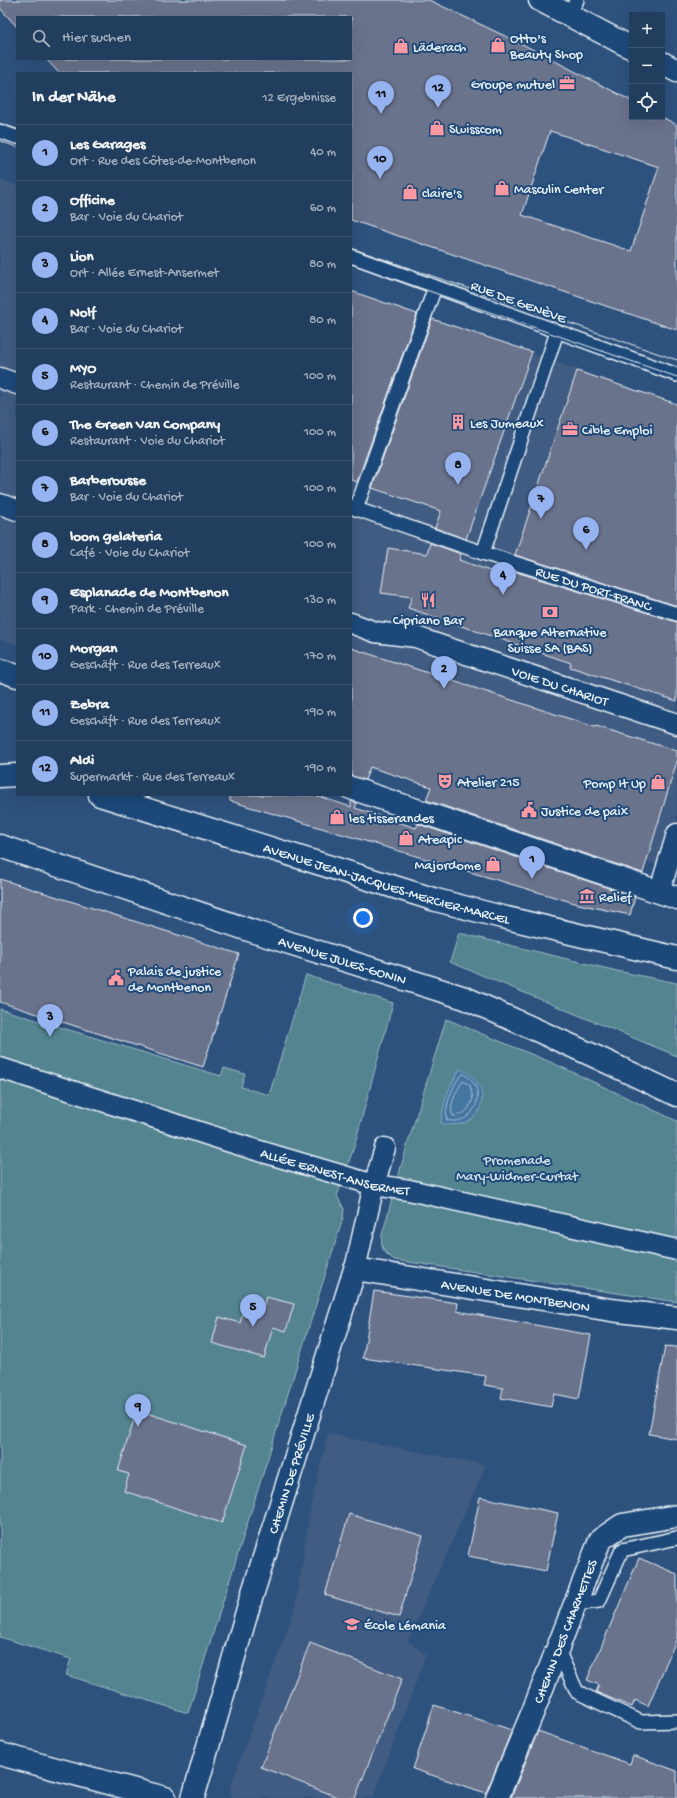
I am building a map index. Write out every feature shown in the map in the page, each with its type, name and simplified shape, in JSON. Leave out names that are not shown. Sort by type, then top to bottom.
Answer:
[{"type":"street","points":[[540,0],[573,8],[629,46]]},
{"type":"street","points":[[665,65],[677,71]]},
{"type":"street","points":[[0,378],[16,384]]},
{"type":"street","points":[[0,504],[16,510]]},
{"type":"street","name":"VOIE DU CHARIOT","points":[[352,623],[375,632],[427,641],[677,724]]},
{"type":"street","points":[[0,670],[16,676]]},
{"type":"street","points":[[0,776],[16,775]]},
{"type":"street","points":[[352,788],[677,898]]},
{"type":"street","name":"AVENUE JEAN-JACQUES-MERCIER-MARCEL","points":[[103,796],[436,900],[677,958]]},
{"type":"street","points":[[663,880],[677,834]]},
{"type":"street","name":"AVENUE JULES-GONIN","points":[[0,846],[258,932],[464,998],[677,1095]]},
{"type":"street","name":"ALLÉE ERNEST-ANSERMET","points":[[0,1068],[246,1147],[374,1185],[409,1190],[677,1250]]},
{"type":"street","name":"CHEMIN DE PRÉVILLE","points":[[193,1798],[249,1605],[356,1269],[374,1185],[385,1148]]},
{"type":"street","name":"AVENUE DE MONTBENON","points":[[356,1269],[572,1304],[677,1318]]},
{"type":"street","name":"CHEMIN DES CHARMETTES","points":[[497,1798],[600,1540],[622,1525],[677,1516]]},
{"type":"street","points":[[0,1754],[165,1798]]},
{"type":"lane","points":[[0,131],[16,137]]},
{"type":"lane","name":"RUE DE GENÈVE","points":[[352,256],[677,375]]},
{"type":"lane","points":[[354,508],[435,287]]},
{"type":"lane","points":[[483,552],[558,332]]},
{"type":"lane","name":"RUE DU PORT-FRANC","points":[[354,508],[483,552],[677,614]]},
{"type":"lane","points":[[575,1604],[599,1601],[622,1550],[677,1538]]},
{"type":"lane","points":[[557,1648],[577,1692],[641,1722],[677,1721]]},
{"type":"shaded area","points":[[0,180],[16,185],[16,645],[0,639]]},
{"type":"shaded area","points":[[352,291],[677,404],[677,871],[430,790],[430,787],[389,773],[368,770],[352,764]]},
{"type":"shaded area","name":"École Lémania","points":[[328,1434],[486,1465],[408,1641],[426,1655],[373,1798],[231,1798],[230,1788],[295,1608],[311,1505]]},
{"type":"green space","points":[[459,933],[617,971],[677,983],[677,1056],[450,962]]},
{"type":"green space","points":[[306,975],[393,1003],[354,1147],[337,1196],[344,1209],[343,1218],[188,1713],[66,1675],[71,1659],[0,1637],[0,1009],[221,1076],[224,1068],[245,1074],[241,1087],[269,1095]]},
{"type":"green space","name":"Promenade Mary-Widmer-Curtat","points":[[446,1019],[555,1064],[677,1121],[677,1302],[395,1260],[386,1253],[382,1247],[382,1235],[404,1156]]},
{"type":"water","points":[[460,1069],[472,1077],[479,1086],[482,1096],[480,1106],[475,1115],[467,1122],[455,1125],[441,1123],[447,1094]]},
{"type":"building","points":[[0,0],[429,0],[524,45],[629,99],[629,120],[665,120],[665,119],[677,125],[677,330],[352,220],[352,72],[58,72],[47,60],[352,60],[352,16],[16,16],[16,26],[0,8]],"holes":[[[550,131],[659,167],[631,251],[522,215]]]},
{"type":"building","points":[[352,291],[417,314],[357,482],[352,480]]},
{"type":"building","name":"Les Jumeaux","points":[[432,319],[532,352],[466,539],[435,528],[441,511],[372,488]]},
{"type":"building","points":[[577,371],[677,404],[677,606],[515,555]]},
{"type":"building","points":[[430,543],[461,554],[459,560],[507,577],[510,570],[677,622],[677,701],[570,667],[571,663],[408,608],[412,597],[381,593],[388,548],[427,554]]},
{"type":"building","points":[[352,648],[595,727],[596,726],[677,751],[677,761],[643,873],[426,800],[431,787],[370,767],[365,780],[352,776]]},
{"type":"building","points":[[230,796],[318,796],[351,807],[351,801],[357,803],[355,808],[416,828],[418,824],[635,897],[630,915],[578,904],[230,801]]},
{"type":"building","name":"Palais de justice de Montbenon","points":[[0,879],[239,954],[203,1067],[0,1002]]},
{"type":"building","points":[[374,1291],[458,1303],[457,1311],[591,1335],[579,1399],[554,1394],[551,1407],[501,1398],[503,1388],[484,1385],[486,1376],[363,1358]]},
{"type":"building","points":[[266,1297],[294,1304],[286,1331],[273,1327],[264,1358],[212,1343],[219,1317],[240,1323],[246,1302],[263,1307]]},
{"type":"building","points":[[665,1346],[677,1347],[677,1439],[649,1434]]},
{"type":"building","points":[[137,1410],[247,1445],[222,1523],[124,1491],[129,1474],[118,1471]]},
{"type":"building","points":[[480,1497],[558,1513],[546,1571],[468,1556]]},
{"type":"building","points":[[349,1514],[423,1536],[399,1617],[325,1595]]},
{"type":"building","points":[[639,1558],[677,1574],[677,1638],[648,1706],[635,1700],[632,1707],[596,1692],[599,1685],[587,1680]]},
{"type":"building","points":[[310,1643],[402,1679],[355,1798],[340,1798],[261,1767]]},
{"type":"building","points":[[434,1705],[512,1730],[486,1793],[413,1769]]},
{"type":"building","points":[[538,1731],[630,1764],[633,1755],[677,1771],[677,1798],[511,1798]]},
{"type":"tram line","points":[[0,124],[16,130]]},
{"type":"tram line","points":[[0,141],[16,147]]},
{"type":"tram line","points":[[352,248],[677,360]]},
{"type":"tram line","points":[[352,264],[677,377]]},
{"type":"place","name":"Otto's Beauty Shop","points":[[498,45]]},
{"type":"place","name":"Läderach","points":[[401,46]]},
{"type":"place","name":"Groupe mutuel","points":[[567,83]]},
{"type":"place","name":"Aldi","points":[[438,108]]},
{"type":"place","name":"Zebra","points":[[381,114]]},
{"type":"place","name":"Swisscom","points":[[437,128]]},
{"type":"place","name":"Morgan","points":[[380,179]]},
{"type":"place","name":"Masculin Center","points":[[502,188]]},
{"type":"place","name":"claire's","points":[[410,192]]},
{"type":"place","name":"Les Jumeaux","points":[[458,422]]},
{"type":"place","name":"Cible Emploi","points":[[570,429]]},
{"type":"place","name":"loom gelateria","points":[[458,485]]},
{"type":"place","name":"Barberousse","points":[[541,519]]},
{"type":"place","name":"The Green Van Company","points":[[586,550]]},
{"type":"place","name":"Nolf","points":[[503,595]]},
{"type":"place","name":"Cipriano Bar","points":[[428,600]]},
{"type":"place","name":"Banque Alternative Suisse SA (BAS)","points":[[550,612]]},
{"type":"place","name":"Officine","points":[[444,689]]},
{"type":"place","name":"Atelier 215","points":[[445,781]]},
{"type":"place","name":"Pomp It Up","points":[[658,782]]},
{"type":"place","name":"Justice de paix","points":[[529,810]]},
{"type":"place","name":"les tisserandes","points":[[337,817]]},
{"type":"place","name":"Ateapic","points":[[406,838]]},
{"type":"place","name":"Majordome","points":[[493,864]]},
{"type":"place","name":"Les Garages","points":[[532,879]]},
{"type":"place","name":"Relief","points":[[587,896]]},
{"type":"place","name":"Palais de justice de Montbenon","points":[[116,978]]},
{"type":"place","name":"Lion","points":[[50,1037]]},
{"type":"place","name":"MYO","points":[[253,1327]]},
{"type":"place","name":"Esplanade de Montbenon","points":[[138,1427]]},
{"type":"place","name":"École Lémania","points":[[352,1624]]}]
